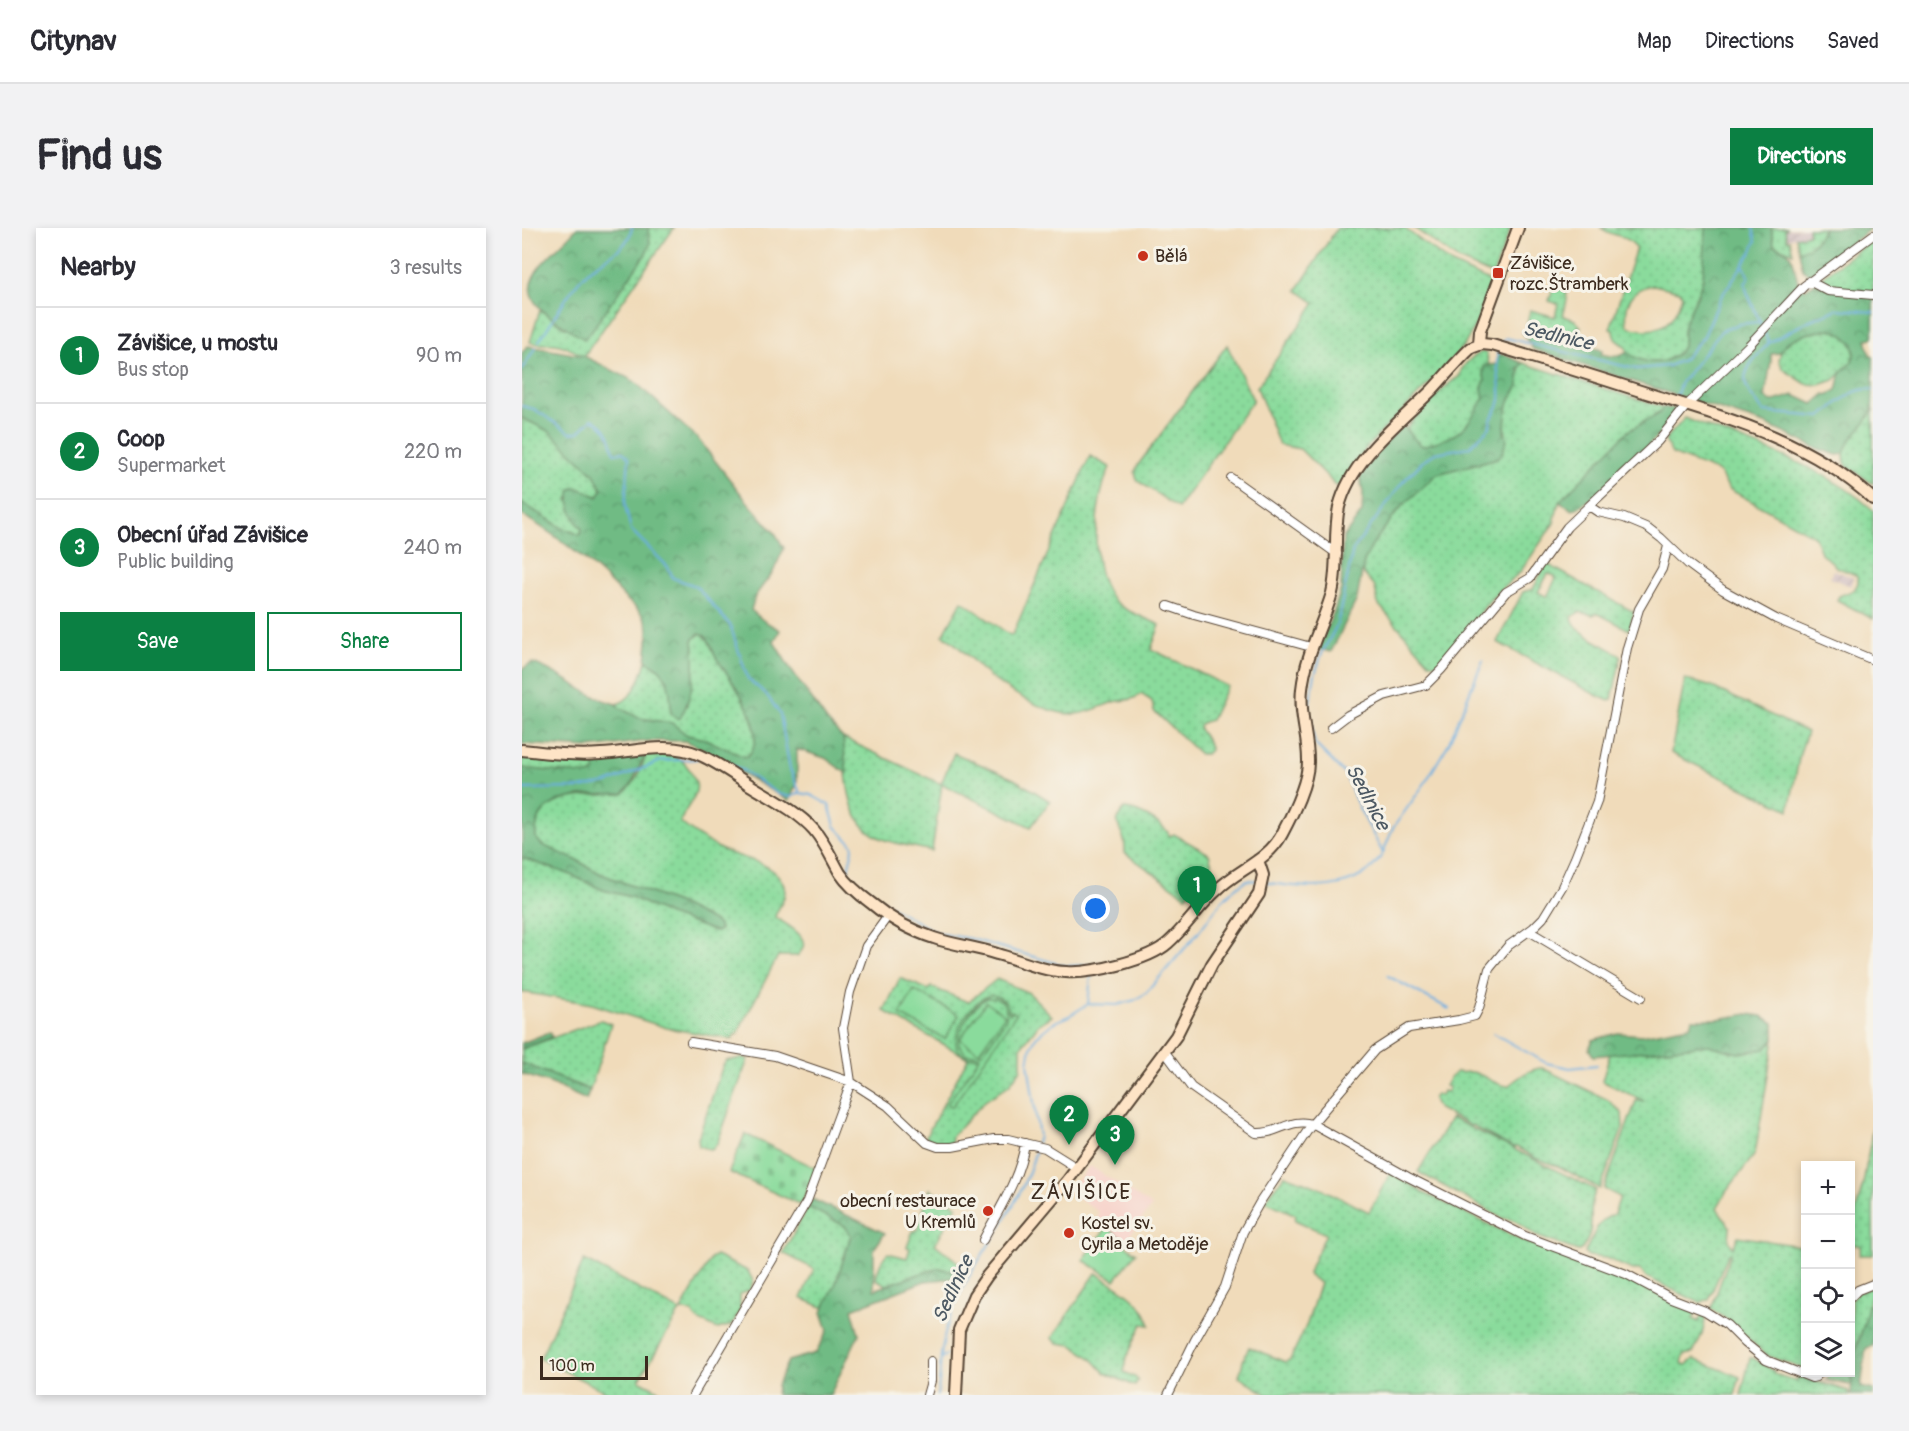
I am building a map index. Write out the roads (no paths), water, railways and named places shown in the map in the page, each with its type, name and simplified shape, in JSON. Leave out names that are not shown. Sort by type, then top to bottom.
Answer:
[{"type":"main road","points":[[1479,344],[1480,331],[1518,228]]},
{"type":"main road","points":[[522,750],[593,754],[654,747],[685,749],[706,758],[802,819],[818,835],[847,882],[888,916],[931,937],[985,950],[1033,966],[1062,972],[1090,970],[1141,958],[1157,951],[1171,940],[1220,886],[1260,866],[1281,837],[1307,772],[1308,751],[1301,706],[1303,681],[1311,647],[1332,592],[1337,554],[1339,507],[1346,488],[1376,447],[1464,355],[1479,344],[1506,349],[1687,405],[1768,434],[1795,445],[1836,470],[1873,499]]},
{"type":"main road","points":[[956,1395],[959,1330],[974,1295],[1077,1168],[1165,1052],[1187,1016],[1212,964],[1262,888],[1260,866]]},
{"type":"street","points":[[1331,728],[1348,715],[1384,696],[1426,685],[1506,592],[1530,579],[1567,526],[1658,441],[1687,405],[1809,281],[1873,236]]},
{"type":"street","points":[[1809,281],[1828,291],[1873,295]]},
{"type":"street","points":[[1231,478],[1337,554]]},
{"type":"street","points":[[1588,507],[1648,528],[1688,564],[1723,590],[1776,619],[1873,660]]},
{"type":"street","points":[[1168,1395],[1225,1287],[1243,1232],[1260,1202],[1312,1124],[1375,1050],[1409,1028],[1475,1016],[1489,969],[1508,946],[1543,918],[1562,887],[1597,802],[1627,648],[1639,609],[1662,569],[1668,546]]},
{"type":"street","points":[[1168,606],[1311,647]]},
{"type":"street","points":[[693,1395],[807,1201],[851,1082],[843,1028],[846,1006],[866,946],[888,916]]},
{"type":"street","points":[[1529,931],[1641,998]]},
{"type":"street","points":[[691,1042],[776,1056],[851,1082],[888,1106],[927,1143],[938,1147],[1008,1139],[1045,1148],[1077,1168]]},
{"type":"street","points":[[1165,1052],[1191,1087],[1256,1133],[1264,1134],[1296,1122],[1312,1124],[1389,1167],[1525,1236],[1626,1274],[1671,1298],[1706,1311],[1727,1325],[1766,1360],[1801,1374]]},
{"type":"street","points":[[983,1240],[1014,1181],[1027,1143]]},
{"type":"street","points":[[1855,1293],[1873,1284]]},
{"type":"street","points":[[927,1395],[931,1381],[931,1361]]},
{"type":"waterway","points":[[539,341],[576,285],[591,269],[616,252],[626,242],[632,228]]},
{"type":"waterway","name":"Sedlnice","points":[[1500,344],[1506,338],[1636,369],[1668,366],[1683,360],[1704,336],[1721,297],[1752,251],[1756,241],[1753,228]]},
{"type":"waterway","points":[[1743,265],[1749,277],[1745,284],[1747,292],[1769,343],[1751,363],[1745,382],[1748,391],[1764,412],[1821,417],[1852,393],[1866,389],[1873,390]]},
{"type":"waterway","points":[[1770,342],[1810,320],[1838,309],[1873,312]]},
{"type":"waterway","points":[[1676,398],[1680,384],[1721,331],[1739,324],[1758,322]]},
{"type":"waterway","points":[[522,370],[536,347]]},
{"type":"waterway","name":"Sedlnice","points":[[1264,882],[1296,886],[1330,886],[1360,876],[1373,867],[1383,853],[1359,808],[1345,774],[1315,744],[1308,711],[1315,674],[1322,653],[1337,625],[1353,550],[1402,483],[1422,462],[1435,453],[1469,447],[1490,427],[1500,400],[1498,350]]},
{"type":"waterway","points":[[522,406],[534,409],[571,433],[579,432],[592,419],[602,425],[608,433],[614,453],[623,452],[629,458],[625,505],[631,530],[668,567],[673,578],[696,586],[730,625],[748,679],[766,694],[780,714],[790,769],[800,793],[811,795],[829,805],[835,826],[852,844],[853,849],[847,873],[849,877],[869,894],[937,933],[972,939],[1066,966],[1090,965],[1091,967]]},
{"type":"waterway","points":[[1383,853],[1393,828],[1425,783],[1449,743],[1483,660]]},
{"type":"waterway","points":[[717,758],[744,771],[778,794],[791,797],[799,793]]},
{"type":"waterway","points":[[522,789],[580,788],[607,783],[661,761],[697,759]]},
{"type":"waterway","name":"Sedlnice","points":[[1037,1143],[1039,1136],[1028,1063],[1031,1047],[1036,1037],[1053,1023],[1088,1004],[1117,1005],[1135,1000],[1146,993],[1234,889],[1247,880],[1259,881]]},
{"type":"waterway","points":[[1088,1004],[1091,975]]},
{"type":"waterway","points":[[1388,976],[1449,1009]]},
{"type":"waterway","points":[[1493,1033],[1546,1063],[1570,1068],[1597,1065]]},
{"type":"waterway","name":"Sedlnice","points":[[937,1395],[943,1344],[953,1309],[974,1269],[1010,1211],[1029,1171],[1036,1149]]},
{"type":"waterway","name":"Sedlnice","points":[[941,1358],[948,1354]]},
{"type":"place","name":"Bělá","points":[[1143,256]]},
{"type":"place","name":"Závišice, rozc.Štramberk","points":[[1498,273]]},
{"type":"place","name":"Závišice, u mostu","points":[[1197,916]]},
{"type":"place","name":"Coop","points":[[1069,1145]]},
{"type":"place","name":"Obecní úřad Závišice","points":[[1115,1165]]},
{"type":"place","name":"obecní restaurace U Kremlů","points":[[988,1211]]},
{"type":"place","name":"Kostel sv. Cyrila a Metoděje","points":[[1069,1233]]},
{"type":"district","name":"ZÁVIŠICE","points":[[1081,1192]]}]
